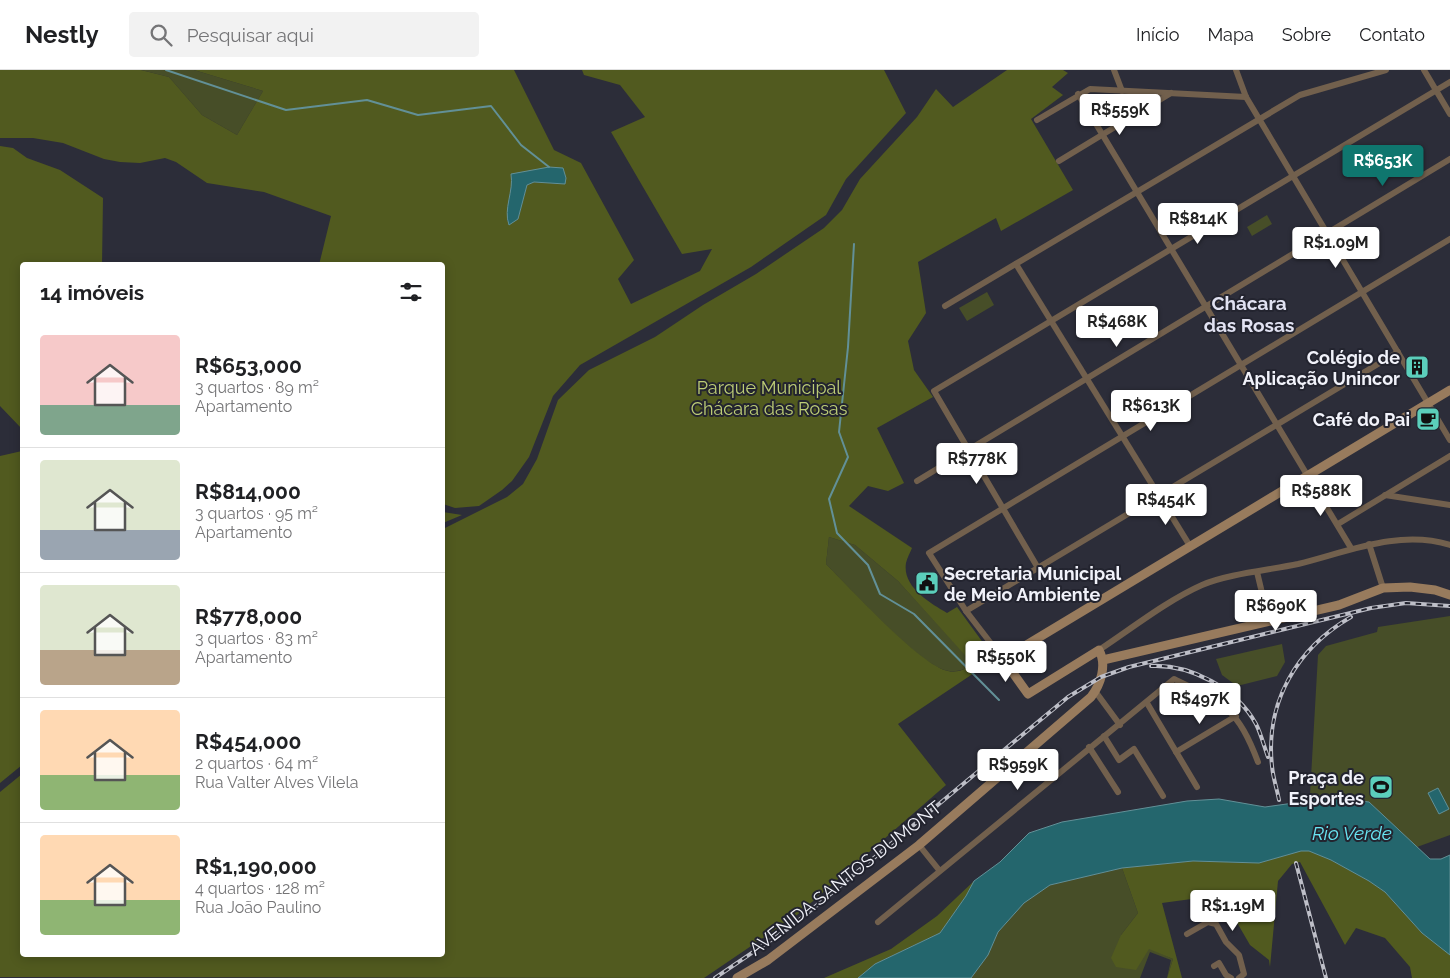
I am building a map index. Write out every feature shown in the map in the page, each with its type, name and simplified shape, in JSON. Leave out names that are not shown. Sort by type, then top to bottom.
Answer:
[{"type":"street","points":[[1114,70],[1122,91]]},
{"type":"street","points":[[1236,70],[1246,97],[1259,120],[1450,440]]},
{"type":"street","points":[[945,306],[1300,95],[1386,70]]},
{"type":"street","points":[[1424,70],[1450,114]]},
{"type":"street","points":[[1038,568],[934,391],[1450,82]]},
{"type":"street","points":[[1036,120],[1078,94],[1090,89],[1246,97]]},
{"type":"street","points":[[1059,161],[1171,93]]},
{"type":"street","points":[[1078,94],[1352,548]]},
{"type":"street","points":[[918,481],[1450,159]]},
{"type":"street","points":[[1450,240],[928,553],[966,611],[1028,694],[1204,584],[1298,564],[1368,544],[1399,540],[1427,541],[1450,545]]},
{"type":"street","points":[[1016,264],[1190,546]]},
{"type":"street","points":[[966,611],[1398,352]]},
{"type":"street","points":[[1003,659],[1450,390]]},
{"type":"street","points":[[1338,524],[1450,456]]},
{"type":"street","points":[[1399,487],[1406,498]]},
{"type":"street","points":[[1385,495],[1450,505]]},
{"type":"street","points":[[1368,544],[1382,588]]},
{"type":"street","points":[[1257,572],[1269,622]]},
{"type":"street","points":[[1103,660],[1339,605],[1382,588],[1410,587],[1435,590],[1450,595]]},
{"type":"street","points":[[1099,650],[1103,660],[1101,677],[1095,691],[1120,724]]},
{"type":"street","points":[[878,922],[1174,679],[1211,696],[1236,716],[1249,738],[1258,762]]},
{"type":"street","name":"AVENIDA SANTOS DUMONT","points":[[737,978],[768,960],[919,845],[1095,691]]},
{"type":"street","points":[[1147,703],[1197,787]]},
{"type":"street","points":[[1176,752],[1236,716]]},
{"type":"street","points":[[1104,736],[1119,760],[1134,749],[1163,796]]},
{"type":"street","points":[[1089,747],[1118,792]]},
{"type":"street","points":[[919,845],[939,870]]},
{"type":"street","points":[[1188,934],[1208,922],[1216,924],[1226,942],[1239,955],[1244,974],[1238,978]]},
{"type":"street","points":[[1214,966],[1219,963],[1226,975],[1231,978]]},
{"type":"green space","points":[[0,70],[141,70],[169,77],[202,115],[237,135],[263,91],[194,70],[514,70],[554,150],[581,163],[634,260],[618,279],[631,304],[700,271],[712,249],[682,254],[611,132],[645,117],[620,85],[584,75],[582,70],[884,70],[906,113],[846,179],[826,215],[751,267],[580,365],[553,396],[529,457],[512,481],[479,506],[455,508],[445,505],[445,262],[320,262],[331,216],[264,192],[207,183],[176,162],[165,158],[140,163],[120,162],[104,159],[63,143],[33,138],[0,138]],"holes":[[[511,174],[564,184],[534,182],[527,185],[518,219],[507,221],[513,183]]]},
{"type":"green space","points":[[141,70],[194,70],[263,91],[237,135],[202,115],[169,77]]},
{"type":"green space","name":"Parque Municipal Chácara das Rosas","points":[[1007,70],[1063,70],[1068,73],[1052,87],[1063,95],[1031,119],[1073,190],[1001,231],[996,218],[918,262],[926,313],[908,341],[914,370],[933,397],[877,428],[904,483],[888,491],[868,486],[849,506],[912,548],[906,561],[906,572],[908,580],[913,587],[926,599],[947,613],[957,607],[995,659],[898,724],[946,785],[797,915],[704,978],[0,977],[0,792],[20,776],[20,957],[445,957],[445,528],[507,497],[523,484],[537,459],[558,400],[589,370],[655,337],[703,305],[756,274],[824,228],[842,210],[860,179],[917,117],[936,89],[953,107]],"holes":[[[829,537],[855,545],[898,581],[973,664],[958,671],[948,671],[936,666],[903,641],[826,564]]]},
{"type":"green space","points":[[0,146],[13,148],[27,158],[60,170],[103,198],[102,262],[20,262],[20,427],[0,406]]},
{"type":"green space","points":[[1267,215],[1272,224],[1252,236],[1247,227]]},
{"type":"green space","points":[[987,292],[994,305],[967,321],[959,308]]},
{"type":"green space","points":[[20,451],[20,767],[0,783],[0,456]]},
{"type":"green space","points":[[445,512],[462,515],[445,522]]},
{"type":"green space","points":[[829,537],[855,545],[898,581],[974,664],[962,670],[949,671],[921,656],[904,642],[826,564]]},
{"type":"green space","points":[[1450,616],[1450,835],[1417,847],[1369,802],[1310,795],[1318,655],[1326,646],[1377,632],[1378,627]]},
{"type":"green space","points":[[1282,644],[1285,662],[1277,676],[1237,686],[1222,675],[1216,659]]},
{"type":"green space","points":[[1300,851],[1309,851],[1331,860],[1385,892],[1422,933],[1450,954],[1450,978],[1412,978],[1410,967],[1385,938],[1356,928],[1345,945],[1300,862],[1292,864],[1278,881],[1270,967],[1269,960],[1250,945],[1221,895],[1162,903],[1182,978],[1167,978],[1173,959],[1149,949],[1136,970],[1116,967],[1111,958],[1121,935],[1138,913],[1122,868],[1193,861],[1259,863]]},
{"type":"green space","points":[[1122,868],[1138,913],[1121,935],[1173,959],[1167,978],[1171,960],[1150,952],[1140,978],[971,978],[988,955],[998,932],[1024,902],[1050,885]]},
{"type":"green space","points":[[974,881],[966,896],[940,933],[875,964],[858,978],[824,978],[891,949],[937,916]]},
{"type":"water","points":[[549,167],[563,168],[566,178],[565,184],[534,182],[527,185],[518,219],[509,225],[507,213],[512,180],[511,174]]},
{"type":"water","points":[[1438,788],[1449,809],[1439,814],[1428,793]]},
{"type":"water","name":"Rio Verde","points":[[1310,795],[1369,802],[1430,859],[1441,859],[1450,855],[1450,955],[1422,933],[1385,892],[1331,860],[1309,851],[1301,851],[1259,863],[1193,861],[1122,868],[1050,885],[1024,903],[998,932],[988,955],[971,978],[858,978],[875,964],[940,933],[966,896],[974,881],[1000,862],[1029,833],[1062,822],[1187,801],[1219,799],[1265,807],[1301,802]]},
{"type":"waterway","points":[[166,70],[286,110],[367,100],[418,115],[491,106],[521,145],[549,167]]},
{"type":"waterway","points":[[854,244],[848,347],[839,432],[848,457],[829,499],[837,533],[868,565],[880,594],[914,614],[999,700]]},
{"type":"railway","points":[[715,978],[793,925],[1068,697],[1101,677],[1129,667],[1371,608],[1406,603],[1450,606]]},
{"type":"railway","points":[[1279,800],[1273,770],[1271,742],[1274,720],[1280,699],[1300,661],[1315,644],[1351,617]]},
{"type":"railway","points":[[1151,666],[1182,669],[1197,674],[1225,690],[1248,711],[1256,724],[1268,757]]},
{"type":"railway","points":[[1296,863],[1326,978]]},
{"type":"place","name":"Colégio de Aplicação Unincor","points":[[1417,367]]},
{"type":"place","name":"Café do Pai","points":[[1428,419]]},
{"type":"place","name":"Secretaria Municipal de Meio Ambiente","points":[[927,583]]},
{"type":"place","name":"Praça de Esportes","points":[[1381,787]]},
{"type":"district","name":"Chácara das Rosas","points":[[1249,314]]}]
